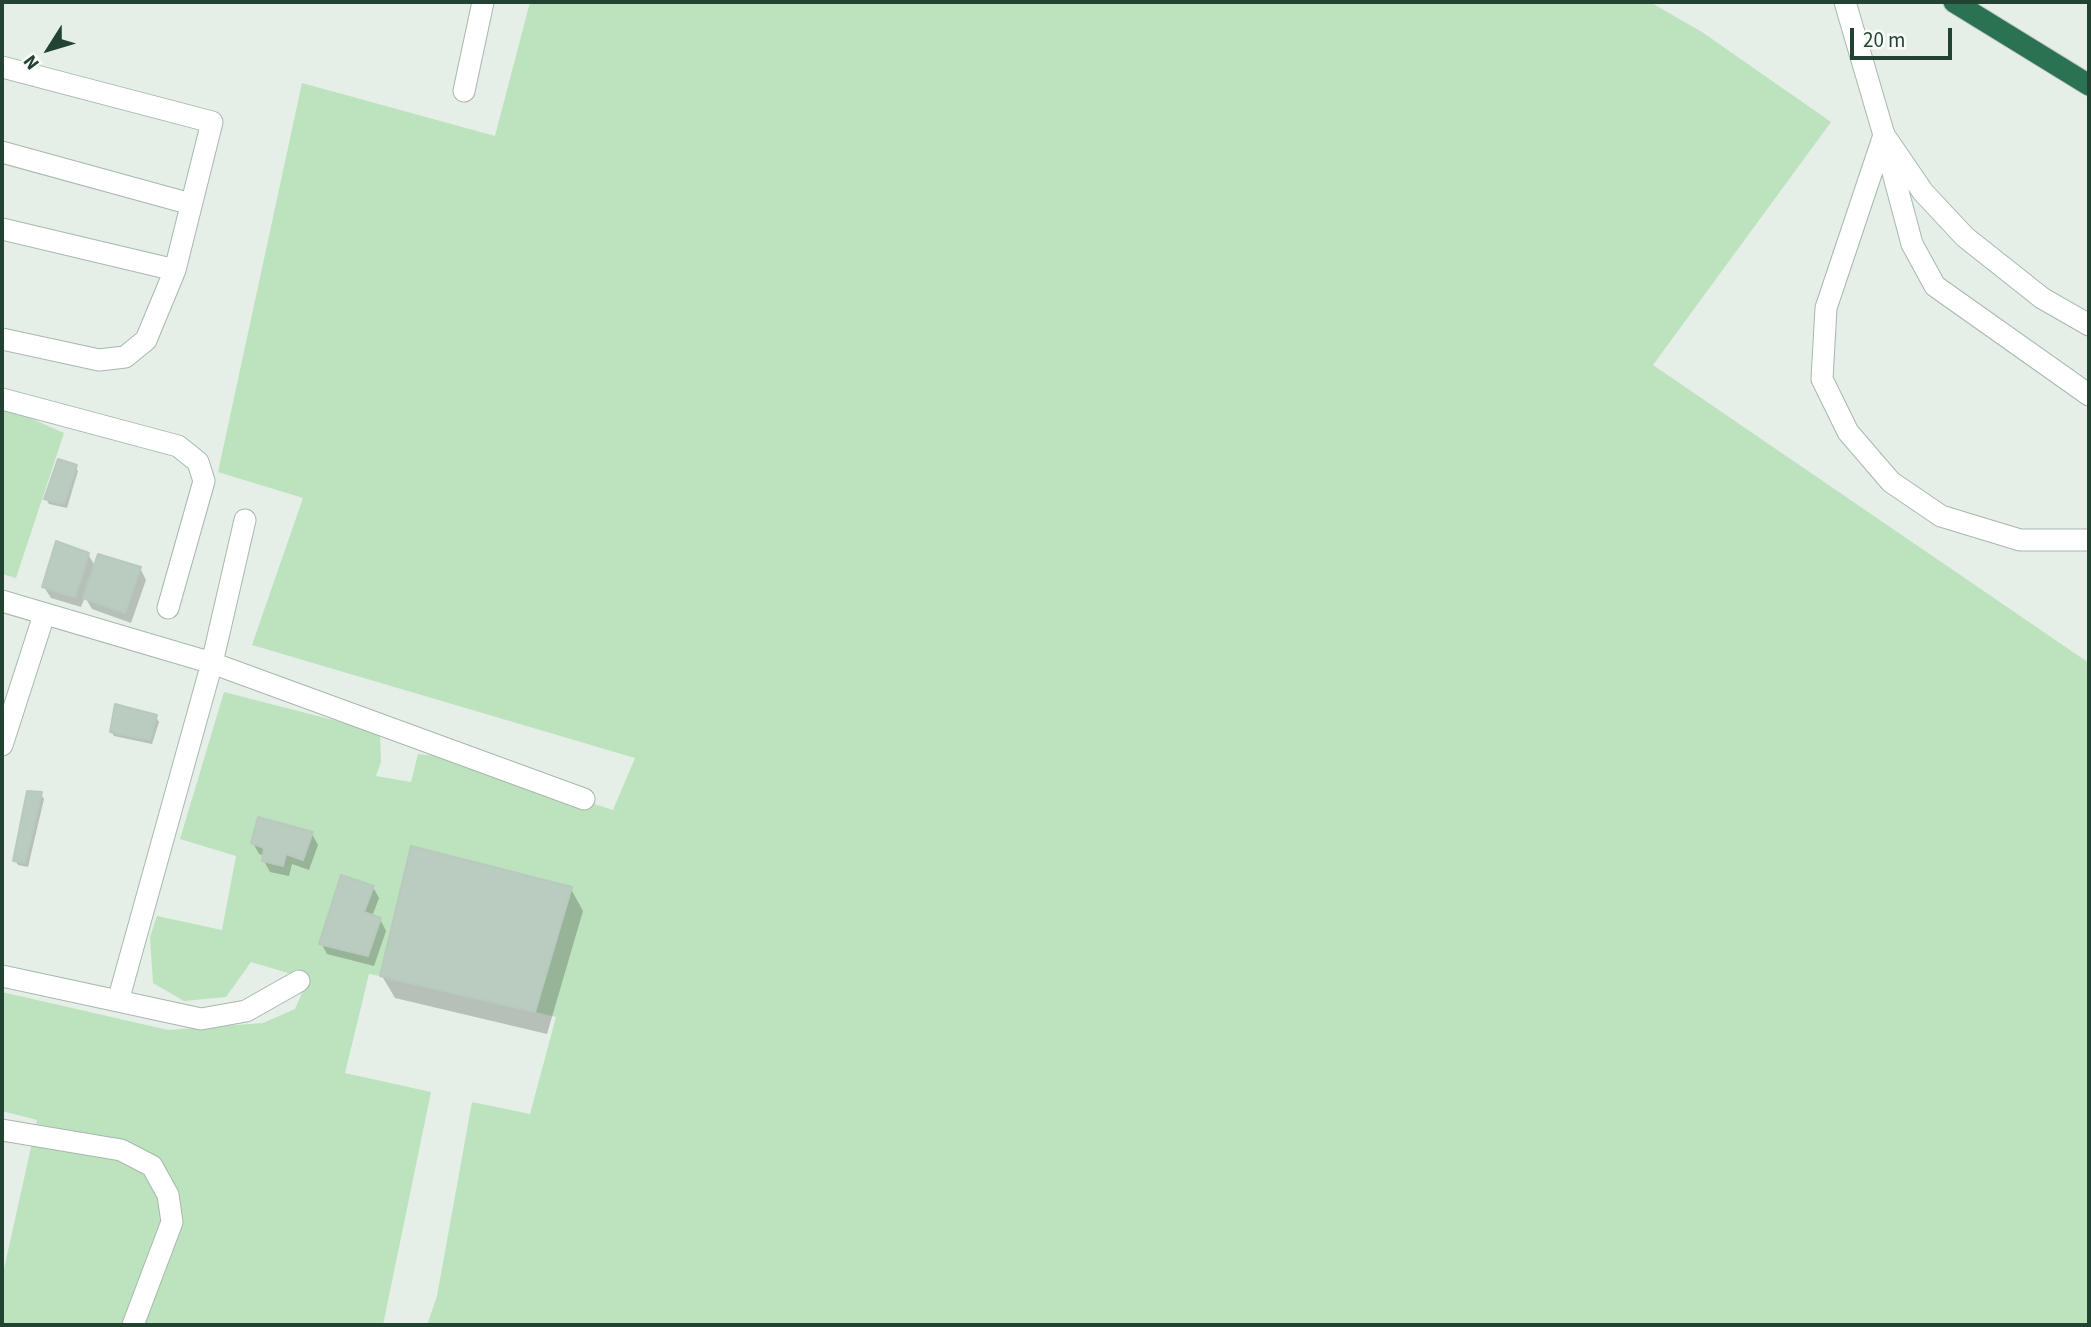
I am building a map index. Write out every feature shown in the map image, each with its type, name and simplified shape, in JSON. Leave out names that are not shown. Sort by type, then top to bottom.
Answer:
[{"type":"highway","points":[[1954,2],[2089,85]]},
{"type":"lane","points":[[464,91],[483,2]]},
{"type":"lane","points":[[1844,2],[1884,135],[1912,244],[1936,286],[2089,395]]},
{"type":"lane","points":[[2,67],[212,122],[175,270],[146,340],[125,357],[99,360],[2,339]]},
{"type":"lane","points":[[1884,135],[1923,192],[1965,237],[2042,298],[2089,325]]},
{"type":"lane","points":[[1884,135],[1826,308],[1822,379],[1848,432],[1891,482],[1941,516],[2020,540],[2089,540]]},
{"type":"lane","points":[[2,152],[191,204]]},
{"type":"lane","points":[[2,229],[175,270]]},
{"type":"lane","points":[[2,399],[178,446],[198,462],[204,481],[168,608]]},
{"type":"lane","points":[[118,1001],[212,663],[245,520]]},
{"type":"lane","points":[[2,601],[212,663],[584,799]]},
{"type":"lane","points":[[2,745],[44,615]]},
{"type":"lane","points":[[2,976],[201,1019],[246,1012],[299,981]]},
{"type":"lane","points":[[2,1130],[121,1150],[152,1166],[168,1195],[172,1222],[133,1325]]},
{"type":"green space","points":[[530,2],[1650,2],[1702,32],[1831,122],[1653,365],[2089,663],[2089,1325],[427,1325],[437,1296],[472,1102],[530,1114],[556,1017],[535,1012],[572,887],[411,846],[380,976],[369,974],[345,1073],[431,1092],[383,1325],[2,1325],[2,1278],[37,1120],[2,1111],[2,992],[168,1030],[263,1023],[295,1009],[308,979],[251,962],[226,997],[184,1001],[153,983],[150,937],[157,916],[222,930],[236,856],[180,839],[224,692],[380,732],[381,762],[376,776],[411,782],[418,754],[446,757],[613,810],[635,758],[252,645],[303,498],[218,472],[302,83],[495,136]]},
{"type":"green space","points":[[2,407],[64,433],[16,578],[2,574]]},
{"type":"building","points":[[58,459],[77,465],[64,504],[44,499]]},
{"type":"building","points":[[56,541],[89,553],[75,597],[42,587]]},
{"type":"building","points":[[98,554],[141,567],[125,613],[83,598]]},
{"type":"building","points":[[115,704],[157,715],[150,740],[110,732]]},
{"type":"building","points":[[27,791],[42,792],[25,863],[13,861]]},
{"type":"building","points":[[258,817],[313,832],[303,860],[286,854],[283,866],[262,861],[264,848],[251,843]]},
{"type":"building","points":[[411,846],[572,887],[535,1012],[380,976]]},
{"type":"building","points":[[341,875],[374,886],[364,912],[381,918],[368,956],[319,944]]}]
